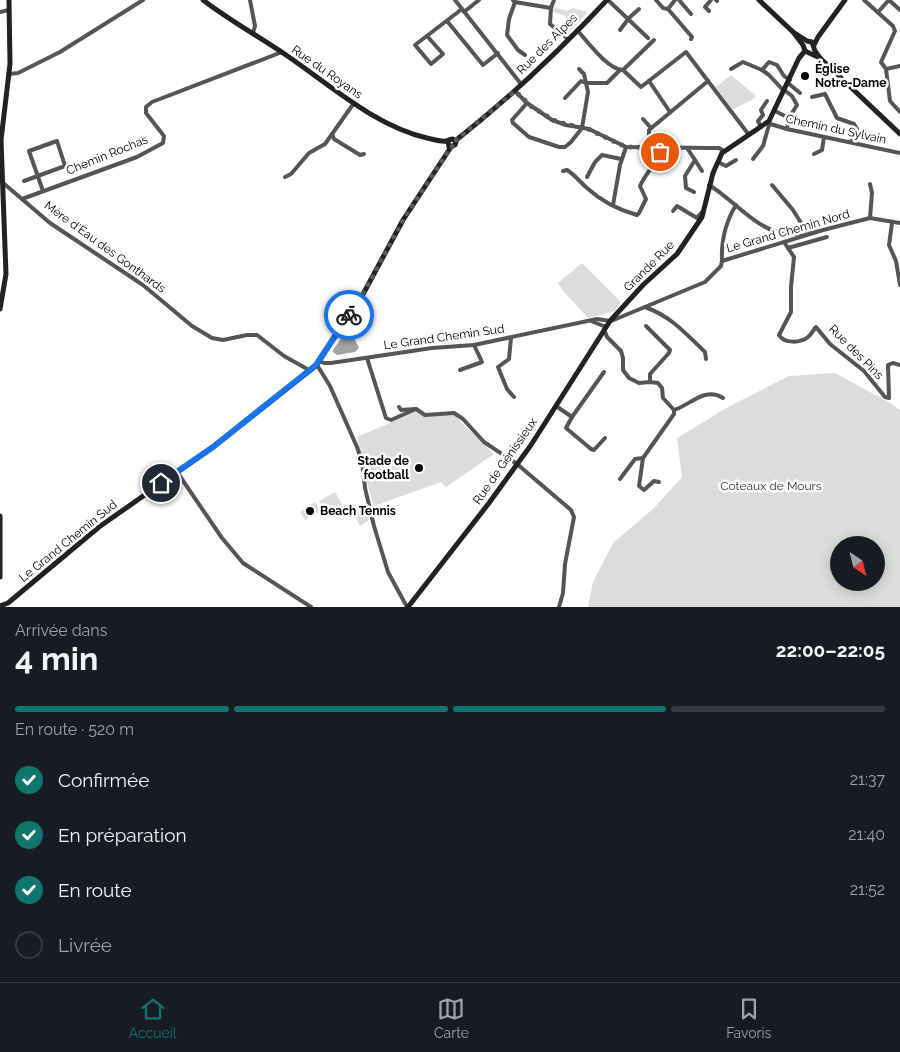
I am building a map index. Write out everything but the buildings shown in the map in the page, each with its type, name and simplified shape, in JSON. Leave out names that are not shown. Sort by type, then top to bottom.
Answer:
[{"type":"street","points":[[0,309],[5,284],[6,260],[1,132],[11,54],[9,0]]},
{"type":"street","points":[[9,74],[18,73],[60,52],[143,0]]},
{"type":"street","name":"Rue du Royans","points":[[203,0],[236,24],[282,52],[378,120],[396,129],[419,136],[448,141]]},
{"type":"street","points":[[250,0],[256,26],[253,33]]},
{"type":"street","points":[[455,0],[521,84]]},
{"type":"street","points":[[427,36],[443,54],[431,64],[415,45],[447,20],[479,0]]},
{"type":"street","points":[[554,0],[551,8],[550,24],[568,39]]},
{"type":"street","points":[[608,0],[648,38]]},
{"type":"street","name":"Rue des Alpes","points":[[455,141],[515,91],[608,0]]},
{"type":"street","points":[[656,0],[663,8],[668,9],[692,37],[691,39]]},
{"type":"street","points":[[668,9],[675,0]]},
{"type":"street","points":[[679,0],[690,14]]},
{"type":"street","points":[[709,11],[705,7],[711,0]]},
{"type":"street","points":[[759,0],[900,134]]},
{"type":"street","points":[[837,0],[842,6]]},
{"type":"street","name":"Grande Rue","points":[[610,320],[643,285],[672,260],[702,217],[709,185],[724,151],[768,124],[799,58],[818,37],[846,0]]},
{"type":"street","points":[[864,0],[893,26],[895,31],[881,62],[886,69],[890,101],[900,112]]},
{"type":"street","points":[[878,12],[889,0],[900,10]]},
{"type":"street","points":[[525,55],[518,50],[507,35],[514,1],[551,8]]},
{"type":"street","points":[[620,30],[639,9]]},
{"type":"street","points":[[0,12],[9,10]]},
{"type":"street","points":[[447,20],[483,66],[498,53]]},
{"type":"street","points":[[577,30],[608,63],[621,70],[641,87],[686,52],[750,135]]},
{"type":"street","points":[[565,98],[581,81],[586,83],[607,83],[654,40]]},
{"type":"street","name":"Chemin Rochas","points":[[22,199],[137,157],[163,143],[164,136],[146,113],[146,107],[152,102],[282,52]]},
{"type":"street","points":[[731,69],[743,62],[762,70],[792,96],[797,105],[789,118],[787,129]]},
{"type":"street","points":[[762,70],[769,62],[777,65],[784,76],[800,93]]},
{"type":"street","points":[[886,69],[900,66]]},
{"type":"street","points":[[527,103],[512,120],[512,123],[529,137],[562,148],[571,142],[582,128],[588,92],[584,74],[579,69]]},
{"type":"street","points":[[649,81],[670,112]]},
{"type":"street","points":[[649,147],[651,128],[708,81]]},
{"type":"street","points":[[515,91],[527,103],[552,120],[595,132],[626,147],[719,148],[724,151]]},
{"type":"street","points":[[812,97],[825,94],[837,118],[854,124],[856,129],[851,142]]},
{"type":"street","points":[[761,127],[758,121],[763,114],[761,110],[767,101]]},
{"type":"street","points":[[285,177],[291,174],[309,153],[325,144],[354,102]]},
{"type":"street","points":[[775,111],[789,118]]},
{"type":"street","points":[[643,119],[651,128]]},
{"type":"street","points":[[753,159],[763,146],[768,124]]},
{"type":"street","name":"Chemin du Sylvain","points":[[768,124],[900,153]]},
{"type":"street","points":[[332,134],[334,139],[360,155],[364,154]]},
{"type":"street","points":[[814,154],[822,150],[824,137]]},
{"type":"street","points":[[408,607],[392,581],[385,563],[365,488],[362,462],[319,361],[361,298],[403,220],[451,147],[455,145],[455,141],[451,139],[448,141],[448,145],[451,147]]},
{"type":"street","points":[[24,181],[38,176],[66,166],[57,141],[29,152],[38,176],[44,191]]},
{"type":"street","points":[[613,206],[621,158],[626,147]]},
{"type":"street","points":[[563,171],[567,170],[578,177],[589,189],[613,206],[635,215],[639,213],[646,199],[640,186],[645,175],[652,168],[661,148]]},
{"type":"street","points":[[687,148],[702,171]]},
{"type":"street","points":[[587,177],[602,155],[621,158]]},
{"type":"street","points":[[694,192],[686,188],[685,176],[695,160]]},
{"type":"street","points":[[718,162],[726,166],[736,160]]},
{"type":"street","name":"Mère d'Eau des Gonthards","points":[[2,182],[50,223],[142,285],[192,326],[212,338],[223,340],[246,335],[257,335],[284,356],[308,371]]},
{"type":"street","points":[[870,184],[872,193],[870,218]]},
{"type":"street","points":[[709,185],[765,226],[775,231],[786,234],[821,231]]},
{"type":"street","points":[[772,185],[793,210],[806,232]]},
{"type":"street","points":[[722,262],[723,233],[728,218],[736,205]]},
{"type":"street","points":[[673,211],[677,206],[696,218],[703,210]]},
{"type":"street","name":"Le Grand Chemin Nord","points":[[610,320],[706,282],[721,266],[722,262],[784,242],[870,218],[900,223]]},
{"type":"street","points":[[892,223],[889,246],[900,268]]},
{"type":"street","points":[[788,248],[827,237]]},
{"type":"street","name":"Rue des Pins","points":[[784,242],[794,257],[791,312],[779,335],[781,339],[786,341],[803,340],[810,336],[816,327],[830,344],[864,371],[885,397],[889,398],[888,365],[900,365]]},
{"type":"street","points":[[896,261],[900,284]]},
{"type":"street","points":[[646,307],[661,313],[671,320],[705,352],[706,360]]},
{"type":"street","name":"Le Grand Chemin Sud","points":[[0,606],[8,603],[99,527],[213,447],[319,361],[331,363],[432,348],[474,345],[597,319],[610,320]]},
{"type":"street","name":"Rue de Génissieux","points":[[408,607],[490,503],[556,406],[610,320]]},
{"type":"street","points":[[588,321],[605,328],[610,340],[622,351],[624,358],[623,370],[626,375],[634,382],[644,384],[650,382],[660,385],[663,398],[674,410]]},
{"type":"street","points":[[646,326],[670,350],[650,374],[650,382]]},
{"type":"street","points":[[511,338],[509,359],[498,367],[507,389],[514,397]]},
{"type":"street","points":[[598,339],[610,340]]},
{"type":"street","points":[[460,370],[482,362],[474,345]]},
{"type":"street","points":[[367,358],[386,418],[391,420],[416,409]]},
{"type":"street","points":[[604,372],[566,428],[594,450],[605,438]]},
{"type":"street","points":[[674,410],[699,397],[708,395],[723,398]]},
{"type":"street","points":[[556,406],[572,417]]},
{"type":"street","points":[[399,407],[401,410],[416,409],[425,415],[454,413],[463,419],[484,442],[516,464],[571,510],[574,517],[565,564],[564,593],[559,607]]},
{"type":"street","points":[[659,482],[654,481],[644,490],[639,486],[643,458],[674,414],[674,410]]},
{"type":"street","points":[[620,479],[635,459],[643,458]]},
{"type":"street","points":[[177,472],[222,538],[244,563],[311,607]]},
{"type":"street","points":[[0,516],[0,577]]},
{"type":"street","points":[[4,607],[8,603]]},
{"type":"green space","points":[[554,7],[567,11],[573,8],[588,12],[565,35],[562,32],[566,16],[553,12]]},
{"type":"green space","points":[[731,75],[756,96],[733,110],[716,87]]},
{"type":"green space","points":[[582,263],[621,302],[615,311],[588,318],[564,292],[558,283]]},
{"type":"green space","name":"Coteaux de Mours","points":[[835,373],[900,410],[900,607],[588,607],[593,582],[613,543],[653,509],[682,477],[677,438],[728,407],[789,376]]},
{"type":"green space","name":"Stade de football","points":[[415,412],[455,416],[494,454],[446,487],[441,482],[374,506],[357,437]]},
{"type":"green space","points":[[335,492],[344,508],[327,516],[319,501]]},
{"type":"green space","name":"Beach Tennis","points":[[315,502],[320,511],[305,520],[300,512]]},
{"type":"green space","points":[[365,503],[369,520],[360,526],[353,513]]},
{"type":"shaded area","points":[[347,330],[350,330],[359,348],[355,352],[337,355],[333,350]]},
{"type":"way so far","points":[[349,315],[361,298],[403,220],[451,147],[455,145],[455,141],[515,91],[532,107],[552,120],[588,129],[626,147],[661,148],[660,152]]},
{"type":"place","name":"Église Notre-Dame","points":[[805,76]]},
{"type":"place","name":"Stade de football","points":[[419,468]]},
{"type":"place","name":"Beach Tennis","points":[[310,511]]},
{"type":"route","points":[[161,483],[213,447],[316,365],[349,315]]}]
